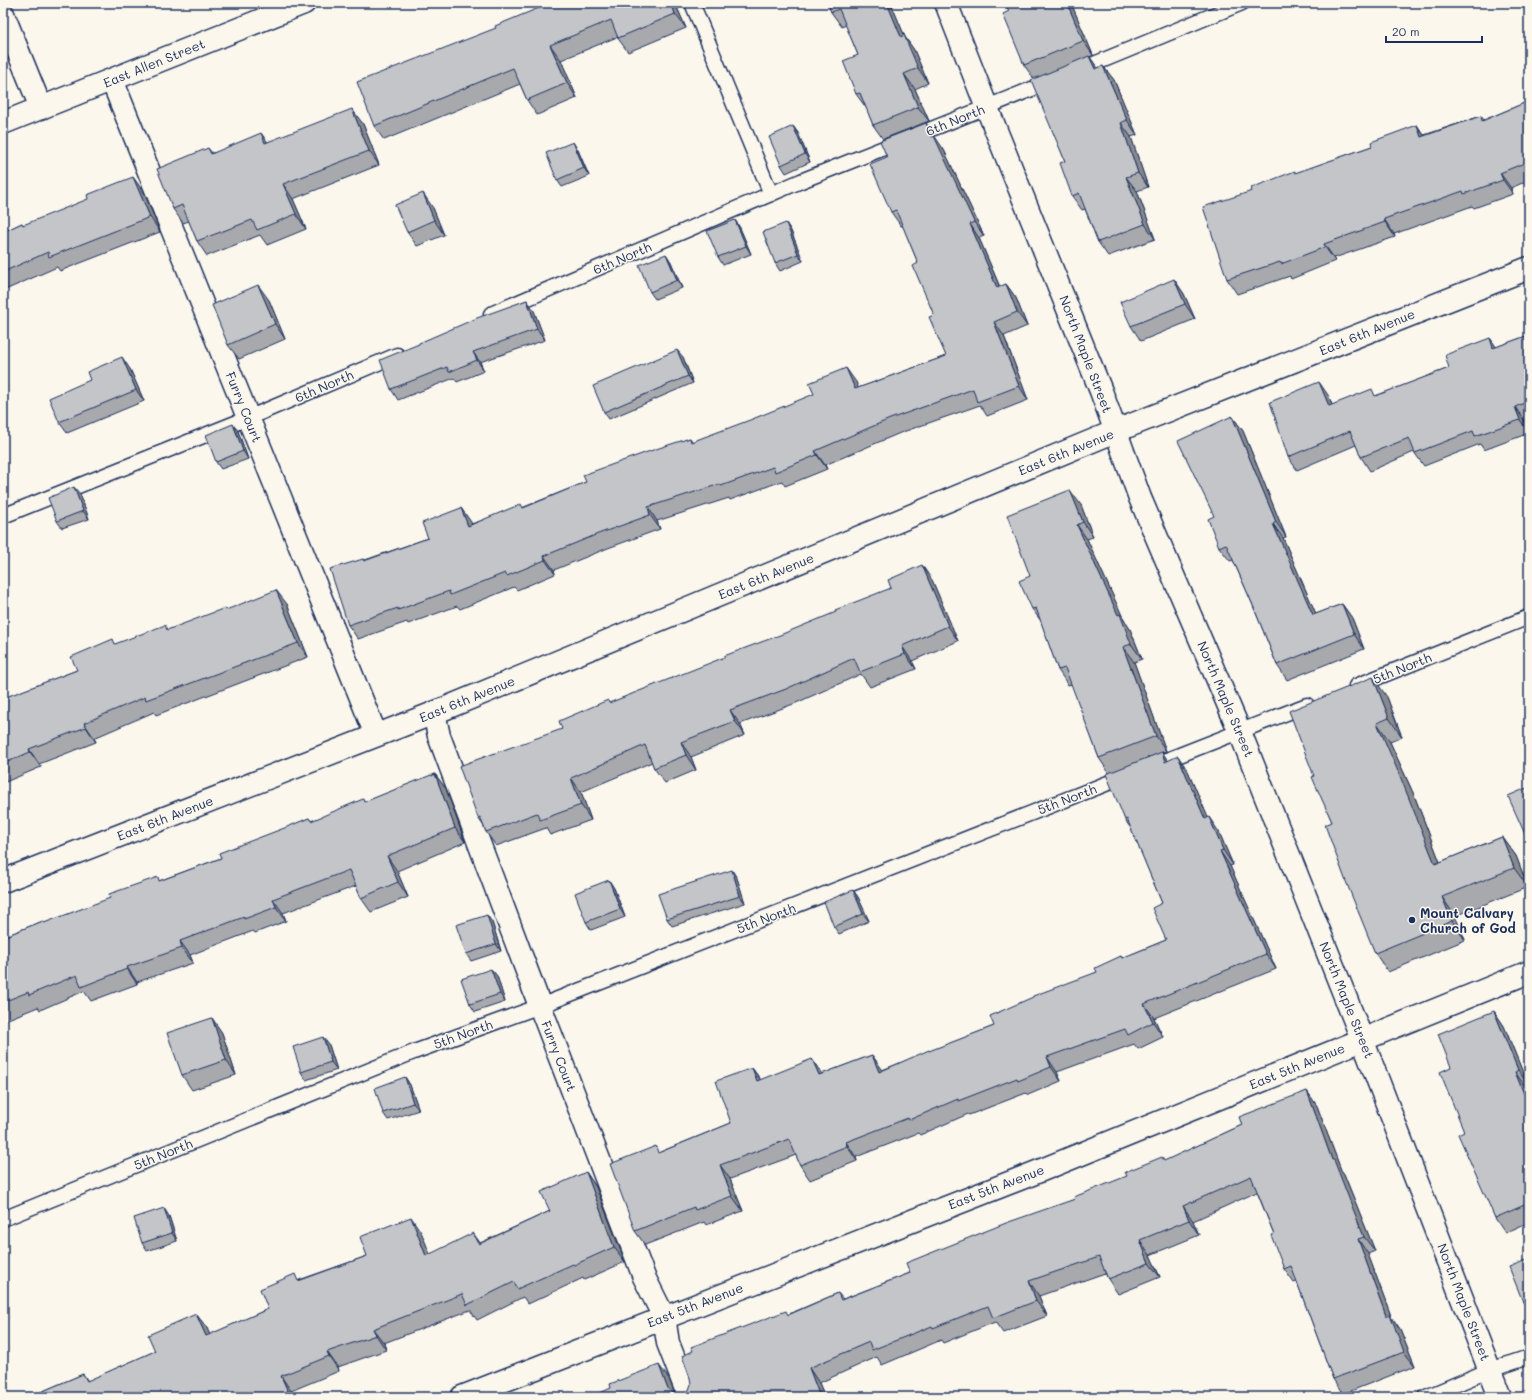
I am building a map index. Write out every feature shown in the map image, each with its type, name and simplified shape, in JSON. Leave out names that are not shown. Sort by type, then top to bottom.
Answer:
[{"type":"street","name":"East Allen Street","points":[[3,123],[304,3]]},
{"type":"street","name":"North Maple Street","points":[[946,3],[1098,384],[1140,498],[1240,732],[1362,1039],[1500,1397]]},
{"type":"street","points":[[3,14],[41,108]]},
{"type":"street","name":"Furry Court","points":[[112,80],[376,735]]},
{"type":"street","name":"East 6th Avenue","points":[[3,881],[434,713],[1116,431],[1529,268]]},
{"type":"street","name":"Furry Court","points":[[434,713],[439,736],[540,1006],[644,1277],[664,1317],[668,1343],[689,1397]]},
{"type":"street","name":"East 5th Avenue","points":[[462,1397],[1032,1174],[1529,972]]},
{"type":"lane","points":[[692,3],[771,194]]},
{"type":"lane","name":"6th North","points":[[481,319],[771,194],[987,108],[1242,3]]},
{"type":"lane","name":"6th North","points":[[3,516],[248,418],[408,350]]},
{"type":"lane","name":"5th North","points":[[1347,690],[1529,617]]},
{"type":"lane","name":"5th North","points":[[3,1219],[414,1052],[540,1006],[1318,701]]},
{"type":"lane","points":[[1426,1397],[1490,1370],[1529,1357]]},
{"type":"building","points":[[551,3],[671,3],[675,14],[618,38],[611,20],[550,45],[567,83],[527,100],[513,68],[374,126],[357,82],[496,28],[495,26]]},
{"type":"building","points":[[828,3],[887,3],[901,37],[904,35],[918,68],[904,74],[918,107],[873,125],[860,93],[856,94],[843,61],[858,55],[839,9],[831,12]]},
{"type":"building","points":[[1005,3],[1067,3],[1083,41],[1024,65],[1003,14],[1009,11]]},
{"type":"building","points":[[1089,56],[1095,69],[1103,66],[1127,120],[1121,123],[1138,173],[1126,177],[1145,224],[1098,242],[1079,193],[1072,196],[1060,163],[1065,161],[1031,80]]},
{"type":"building","points":[[1529,101],[1529,161],[1500,173],[1503,180],[1464,194],[1463,191],[1384,219],[1385,222],[1324,244],[1325,247],[1281,264],[1280,262],[1227,279],[1203,207],[1252,191],[1251,188],[1295,171],[1295,173],[1372,146],[1371,142],[1417,125],[1421,137],[1481,116],[1482,121]]},
{"type":"building","points":[[352,109],[369,151],[283,184],[296,214],[257,230],[252,220],[197,241],[182,205],[173,209],[157,169],[208,148],[211,154],[261,133],[265,143]]},
{"type":"building","points":[[926,123],[932,137],[934,136],[974,222],[970,224],[997,288],[1006,284],[1017,312],[994,322],[1019,386],[977,402],[973,389],[890,419],[815,451],[817,455],[775,472],[773,467],[721,486],[720,484],[648,507],[650,515],[544,556],[545,560],[507,576],[505,573],[450,595],[449,591],[398,610],[398,608],[348,625],[330,569],[363,559],[364,561],[428,538],[422,523],[461,508],[468,526],[521,504],[523,508],[586,482],[583,475],[690,438],[691,442],[814,394],[809,383],[846,368],[855,389],[946,356],[929,317],[934,315],[913,266],[918,263],[896,210],[891,212],[870,164],[887,157],[880,141]]},
{"type":"building","points":[[793,126],[805,154],[781,165],[769,137]]},
{"type":"building","points":[[573,142],[584,168],[557,180],[546,153]]},
{"type":"building","points":[[133,177],[150,217],[49,257],[48,252],[3,272],[3,232],[22,223],[23,225],[88,199],[87,195]]},
{"type":"building","points":[[423,193],[434,220],[407,232],[395,205]]},
{"type":"building","points":[[735,220],[746,246],[718,257],[707,231]]},
{"type":"building","points":[[786,223],[798,254],[775,263],[763,232]]},
{"type":"building","points":[[666,254],[677,280],[650,292],[639,265]]},
{"type":"building","points":[[1174,279],[1185,304],[1131,326],[1120,302]]},
{"type":"building","points":[[258,285],[275,324],[228,345],[212,305]]},
{"type":"building","points":[[527,300],[537,329],[473,352],[477,360],[449,372],[447,367],[391,389],[380,360],[477,318]]},
{"type":"building","points":[[1529,335],[1529,401],[1515,407],[1520,420],[1475,436],[1473,431],[1415,453],[1409,438],[1361,457],[1350,431],[1288,457],[1270,402],[1319,382],[1329,406],[1372,389],[1375,396],[1449,368],[1445,355],[1490,338],[1493,348]]},
{"type":"building","points":[[677,350],[688,376],[604,412],[593,386]]},
{"type":"building","points":[[122,357],[136,390],[59,422],[49,398],[90,380],[87,372]]},
{"type":"building","points":[[1232,416],[1276,522],[1273,524],[1313,615],[1342,604],[1354,634],[1277,665],[1226,544],[1219,547],[1208,519],[1214,516],[1178,441]]},
{"type":"building","points":[[233,424],[243,451],[216,462],[206,435]]},
{"type":"building","points":[[74,487],[83,511],[57,521],[48,498]]},
{"type":"building","points":[[1070,490],[1083,522],[1077,525],[1118,615],[1120,614],[1131,644],[1123,647],[1156,736],[1099,758],[1065,668],[1058,670],[1036,608],[1032,609],[1019,581],[1030,576],[1007,515]]},
{"type":"building","points":[[922,565],[948,626],[902,646],[905,654],[860,672],[854,658],[786,689],[730,710],[735,721],[681,742],[686,755],[654,768],[645,745],[571,778],[581,805],[540,820],[537,813],[486,832],[480,817],[478,818],[459,766],[562,729],[559,721],[608,700],[609,703],[836,612],[835,610],[891,588],[888,580]]},
{"type":"building","points":[[276,590],[298,643],[146,700],[145,697],[84,723],[86,727],[29,749],[30,752],[3,764],[3,691],[6,697],[77,670],[71,657],[113,639],[115,644],[165,625],[167,630],[225,608],[226,610]]},
{"type":"building","points":[[1373,677],[1389,718],[1377,723],[1435,864],[1502,837],[1514,868],[1442,897],[1452,921],[1375,953],[1325,825],[1332,822],[1312,777],[1314,776],[1289,711]]},
{"type":"building","points":[[1162,752],[1165,762],[1178,756],[1205,819],[1209,817],[1223,850],[1220,851],[1266,954],[1144,1004],[1153,1022],[1128,1035],[1125,1029],[1047,1057],[1051,1067],[1018,1081],[1017,1078],[958,1101],[958,1099],[909,1120],[908,1118],[846,1142],[847,1146],[800,1165],[789,1139],[720,1165],[732,1196],[695,1210],[694,1207],[635,1231],[610,1164],[656,1146],[658,1153],[731,1123],[716,1081],[752,1068],[757,1081],[812,1059],[819,1075],[872,1055],[879,1072],[929,1050],[994,1026],[990,1016],[1033,996],[1097,972],[1095,968],[1121,956],[1122,958],[1166,940],[1152,908],[1162,903],[1127,819],[1125,820],[1106,774]]},
{"type":"building","points":[[435,774],[455,828],[387,856],[398,882],[361,898],[349,870],[273,899],[276,907],[244,919],[244,917],[180,941],[182,948],[127,967],[127,969],[81,987],[77,975],[29,995],[28,992],[3,1002],[3,937],[43,921],[44,923],[110,898],[109,894],[158,877],[159,881],[221,858],[219,853],[309,818],[311,821],[363,799],[364,802]]},
{"type":"building","points":[[1529,787],[1529,840],[1528,841],[1508,796]]},
{"type":"building","points":[[732,870],[740,896],[667,919],[658,894]]},
{"type":"building","points":[[609,880],[620,909],[586,922],[575,893]]},
{"type":"building","points":[[853,890],[863,914],[834,927],[824,902]]},
{"type":"building","points":[[487,915],[496,944],[466,954],[456,925]]},
{"type":"building","points":[[491,969],[500,994],[470,1004],[461,979]]},
{"type":"building","points":[[1494,1011],[1518,1070],[1515,1072],[1529,1106],[1529,1203],[1495,1218],[1458,1134],[1464,1131],[1440,1072],[1451,1067],[1438,1034]]},
{"type":"building","points":[[212,1018],[226,1060],[182,1075],[167,1033]]},
{"type":"building","points":[[323,1037],[331,1062],[301,1072],[293,1047]]},
{"type":"building","points":[[405,1077],[413,1103],[383,1113],[375,1088]]},
{"type":"building","points":[[1307,1091],[1332,1160],[1334,1160],[1364,1237],[1358,1239],[1386,1316],[1390,1314],[1404,1352],[1333,1379],[1291,1266],[1284,1269],[1271,1235],[1274,1234],[1251,1176],[1183,1206],[1189,1220],[1140,1240],[1149,1263],[1108,1279],[1099,1257],[1029,1281],[1036,1301],[993,1318],[988,1306],[872,1350],[869,1342],[809,1368],[820,1397],[591,1397],[611,1388],[610,1384],[659,1365],[667,1387],[671,1392],[677,1395],[684,1394],[689,1390],[691,1384],[682,1356],[693,1351],[691,1347],[786,1311],[788,1315],[838,1293],[841,1300],[910,1273],[906,1263],[1006,1223],[1075,1199],[1074,1197],[1127,1176],[1125,1172],[1162,1157],[1164,1161],[1242,1125],[1239,1117]]},
{"type":"building","points":[[586,1172],[614,1247],[517,1289],[514,1282],[467,1305],[462,1294],[373,1329],[376,1335],[327,1352],[329,1356],[281,1376],[289,1394],[283,1397],[29,1397],[83,1374],[87,1381],[155,1351],[148,1335],[196,1314],[206,1336],[268,1309],[260,1289],[295,1274],[298,1281],[367,1256],[360,1237],[411,1217],[426,1256],[473,1233],[479,1244],[550,1211],[541,1192]]},
{"type":"building","points":[[164,1208],[172,1233],[142,1243],[134,1218]]},
{"type":"building","points":[[1529,1259],[1529,1300],[1523,1302],[1509,1267]]},
{"type":"place","name":"Mount Calvary Church of God","points":[[1412,920]]}]
